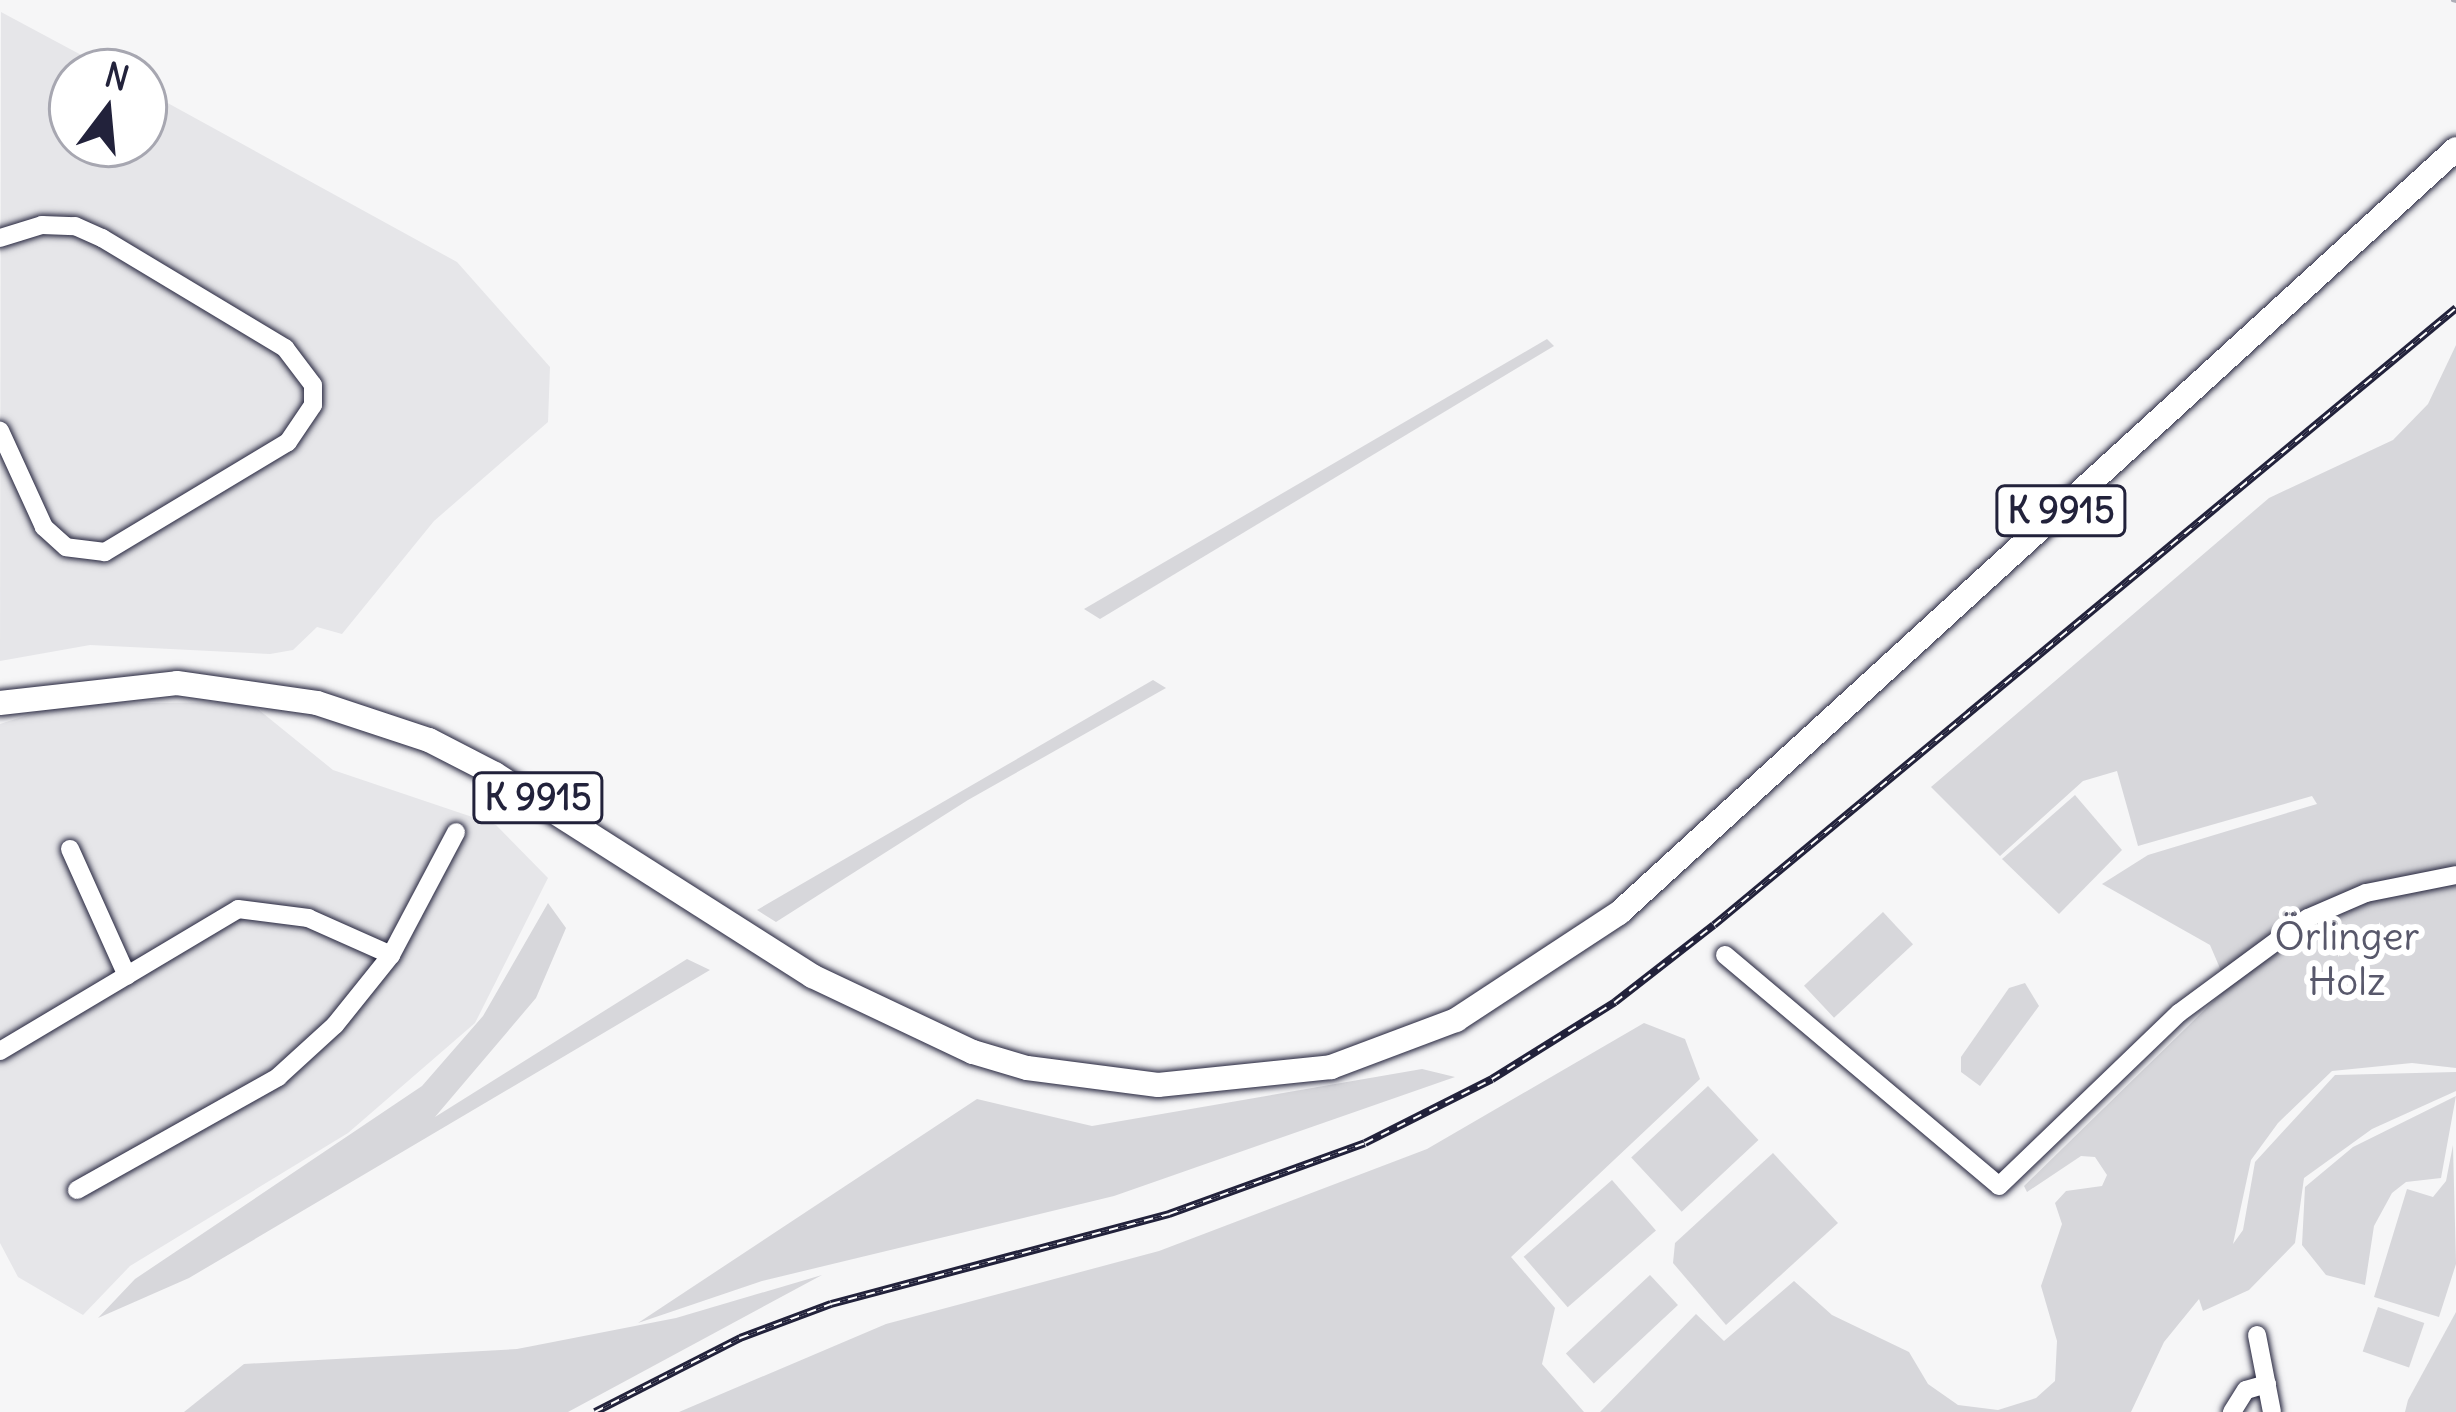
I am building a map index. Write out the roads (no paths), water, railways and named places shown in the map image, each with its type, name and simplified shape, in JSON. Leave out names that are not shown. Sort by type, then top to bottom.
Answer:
[{"type":"main road","name":"K 9915","points":[[0,703],[177,683],[371,719],[495,773],[812,976],[911,1027],[1009,1063],[1095,1080],[1227,1083],[1395,1048],[1499,997],[1666,874],[2456,149]]},
{"type":"street","points":[[0,238],[42,225],[88,232],[285,348],[314,385],[313,405],[288,442],[105,552],[66,547],[44,527],[0,431]]},
{"type":"street","points":[[77,1190],[278,1077],[335,1025],[391,955],[456,832]]},
{"type":"street","points":[[70,848],[127,976]]},
{"type":"street","points":[[1725,955],[1999,1186],[2180,1013],[2308,918],[2366,892],[2456,875]]},
{"type":"street","points":[[0,1051],[238,909],[308,918],[391,955]]},
{"type":"street","points":[[2258,1335],[2272,1412]]},
{"type":"street","points":[[2232,1412],[2246,1390],[2266,1384]]},
{"type":"waterway","points":[[2452,0],[2456,1]]},
{"type":"railway","points":[[595,1412],[740,1338],[831,1304],[1169,1214],[1365,1143],[1492,1079],[1615,1002],[1714,925],[2456,308]]},
{"type":"park label","name":"Örlinger Holz","points":[[2347,960]]}]
